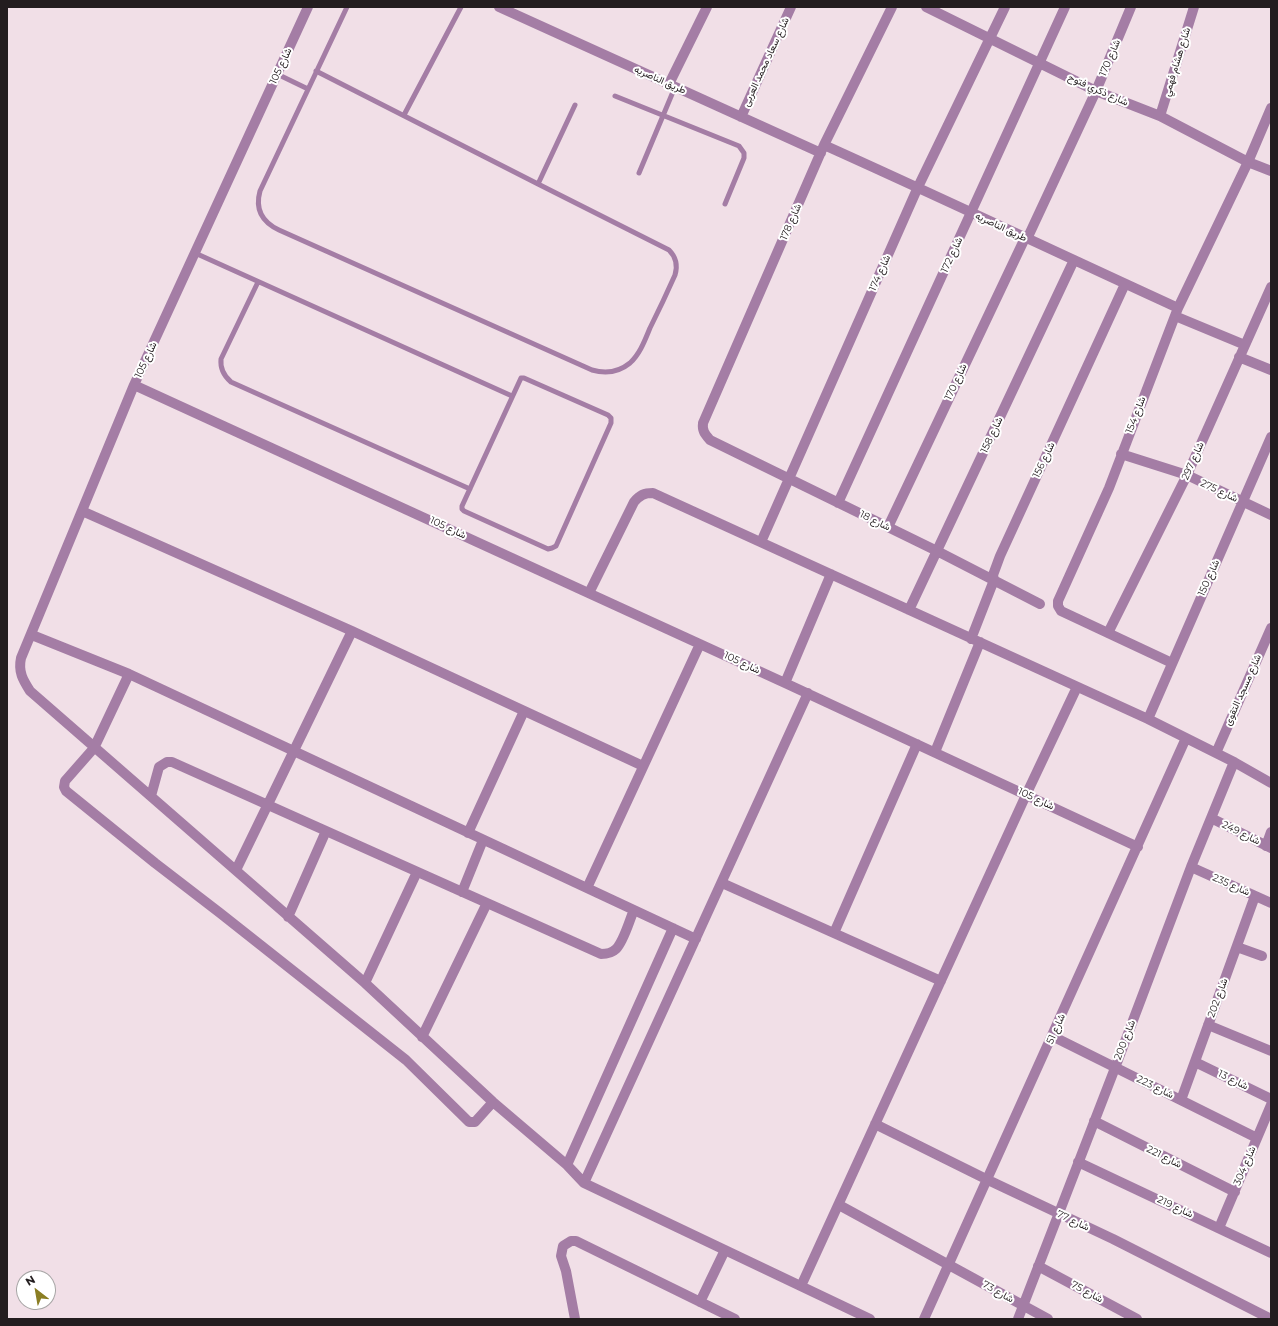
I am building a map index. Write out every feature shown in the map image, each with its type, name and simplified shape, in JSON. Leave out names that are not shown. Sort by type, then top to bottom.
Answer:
[{"type":"street","name":"شارع 105","points":[[308,7],[134,385],[808,693],[1138,847]]},
{"type":"street","name":"طريق الناصريه","points":[[499,7],[741,117],[918,187],[1125,284],[1177,312],[1246,345]]},
{"type":"street","points":[[672,86],[706,7]]},
{"type":"street","name":"شارع سعاد محمد العربى","points":[[741,117],[791,7]]},
{"type":"street","name":"شارع 178","points":[[710,440],[705,434],[703,423],[822,149],[892,7]]},
{"type":"street","name":"شارع ذكري فتوح","points":[[926,7],[937,9],[990,39],[1096,91],[1160,116],[1248,162],[1271,170]]},
{"type":"street","name":"شارع 174","points":[[760,542],[918,187],[1005,7]]},
{"type":"street","name":"شارع 172","points":[[838,502],[1065,7]]},
{"type":"street","name":"شارع 170","points":[[888,527],[1096,91],[1131,7]]},
{"type":"street","name":"شارع هشام فهمي","points":[[1160,116],[1194,7]]},
{"type":"street","name":"شارع 154","points":[[1172,663],[1061,611],[1057,604],[1109,488],[1177,312],[1248,162],[1271,108]]},
{"type":"street","name":"شارع 158","points":[[909,610],[1074,260]]},
{"type":"street","name":"شارع 156","points":[[935,752],[976,640],[994,580],[993,575],[1000,556],[1125,284]]},
{"type":"street","name":"شارع 297","points":[[1108,633],[1187,475],[1271,287]]},
{"type":"street","points":[[1239,357],[1271,370]]},
{"type":"street","points":[[134,385],[32,635],[21,658],[20,665],[23,681],[30,691],[365,983],[493,1102],[567,1165],[584,1183],[870,1319]]},
{"type":"street","name":"شارع 150","points":[[1148,719],[1271,437]]},
{"type":"street","name":"شارع 18","points":[[710,440],[937,551],[1040,604]]},
{"type":"street","name":"شارع 275","points":[[1122,454],[1187,475],[1271,515]]},
{"type":"street","points":[[589,593],[634,502],[639,495],[653,493],[1148,719],[1234,762],[1271,783]]},
{"type":"street","points":[[82,511],[352,631],[643,766]]},
{"type":"street","points":[[785,683],[831,574]]},
{"type":"street","name":"شارع مسجد التقوى","points":[[1216,753],[1271,628]]},
{"type":"street","points":[[236,870],[352,631]]},
{"type":"street","points":[[32,635],[129,674],[696,939]]},
{"type":"street","points":[[587,888],[700,644]]},
{"type":"street","points":[[129,674],[94,748],[64,781],[66,791],[155,863],[406,1060],[469,1122],[475,1122],[493,1102]]},
{"type":"street","points":[[801,1286],[1077,687]]},
{"type":"street","points":[[584,1183],[808,693]]},
{"type":"street","points":[[468,833],[524,710]]},
{"type":"street","name":"شارع 51","points":[[924,1319],[988,1180],[1186,738]]},
{"type":"street","points":[[834,933],[917,744]]},
{"type":"street","points":[[151,796],[159,767],[167,762],[172,762],[601,954],[608,954],[616,949],[634,910]]},
{"type":"street","name":"شارع 200","points":[[1018,1319],[1191,867],[1234,762]]},
{"type":"street","name":"شارع 249","points":[[1211,818],[1268,847]]},
{"type":"street","points":[[288,917],[326,831]]},
{"type":"street","points":[[1268,847],[1271,832]]},
{"type":"street","points":[[462,892],[483,840]]},
{"type":"street","name":"شارع 235","points":[[1191,867],[1271,903]]},
{"type":"street","points":[[365,983],[417,872]]},
{"type":"street","points":[[722,883],[941,981]]},
{"type":"street","name":"شارع 202","points":[[1181,1100],[1255,896]]},
{"type":"street","points":[[422,1037],[487,903]]},
{"type":"street","points":[[567,1165],[673,928]]},
{"type":"street","points":[[1237,947],[1262,956]]},
{"type":"street","points":[[1208,1025],[1271,1051]]},
{"type":"street","name":"شارع 223","points":[[1052,1036],[1257,1138]]},
{"type":"street","name":"شارع 13","points":[[1195,1062],[1271,1099]]},
{"type":"street","name":"شارع 304","points":[[1220,1228],[1271,1105]]},
{"type":"street","name":"شارع 221","points":[[1094,1121],[1235,1192]]},
{"type":"street","name":"شارع 77","points":[[875,1124],[1058,1214],[1113,1239],[1271,1319]]},
{"type":"street","name":"شارع 219","points":[[1078,1162],[1271,1253]]},
{"type":"street","name":"شارع 73","points":[[838,1205],[1048,1319]]},
{"type":"street","points":[[575,1319],[566,1271],[561,1256],[563,1246],[572,1241],[576,1241],[735,1319]]},
{"type":"street","points":[[700,1302],[725,1250]]},
{"type":"street","name":"شارع 75","points":[[1038,1266],[1137,1319]]},
{"type":"lane","points":[[316,71],[669,250],[676,260],[676,275],[641,348],[632,362],[617,370],[605,372],[592,370],[286,234],[267,223],[260,211],[258,197],[260,190],[316,71],[347,7]]},
{"type":"lane","points":[[404,115],[461,7]]},
{"type":"lane","points":[[277,74],[308,88]]},
{"type":"lane","points":[[639,173],[663,115],[672,86]]},
{"type":"lane","points":[[616,96],[735,144],[742,150],[744,153],[743,162],[725,204]]},
{"type":"lane","points":[[538,184],[575,105]]},
{"type":"lane","points":[[195,253],[512,396]]},
{"type":"lane","points":[[258,282],[222,359],[222,370],[227,379],[470,489]]},
{"type":"lane","points":[[524,378],[608,415],[611,418],[611,422],[556,546],[548,549],[462,509],[462,506],[512,396],[519,380],[524,378]]}]
